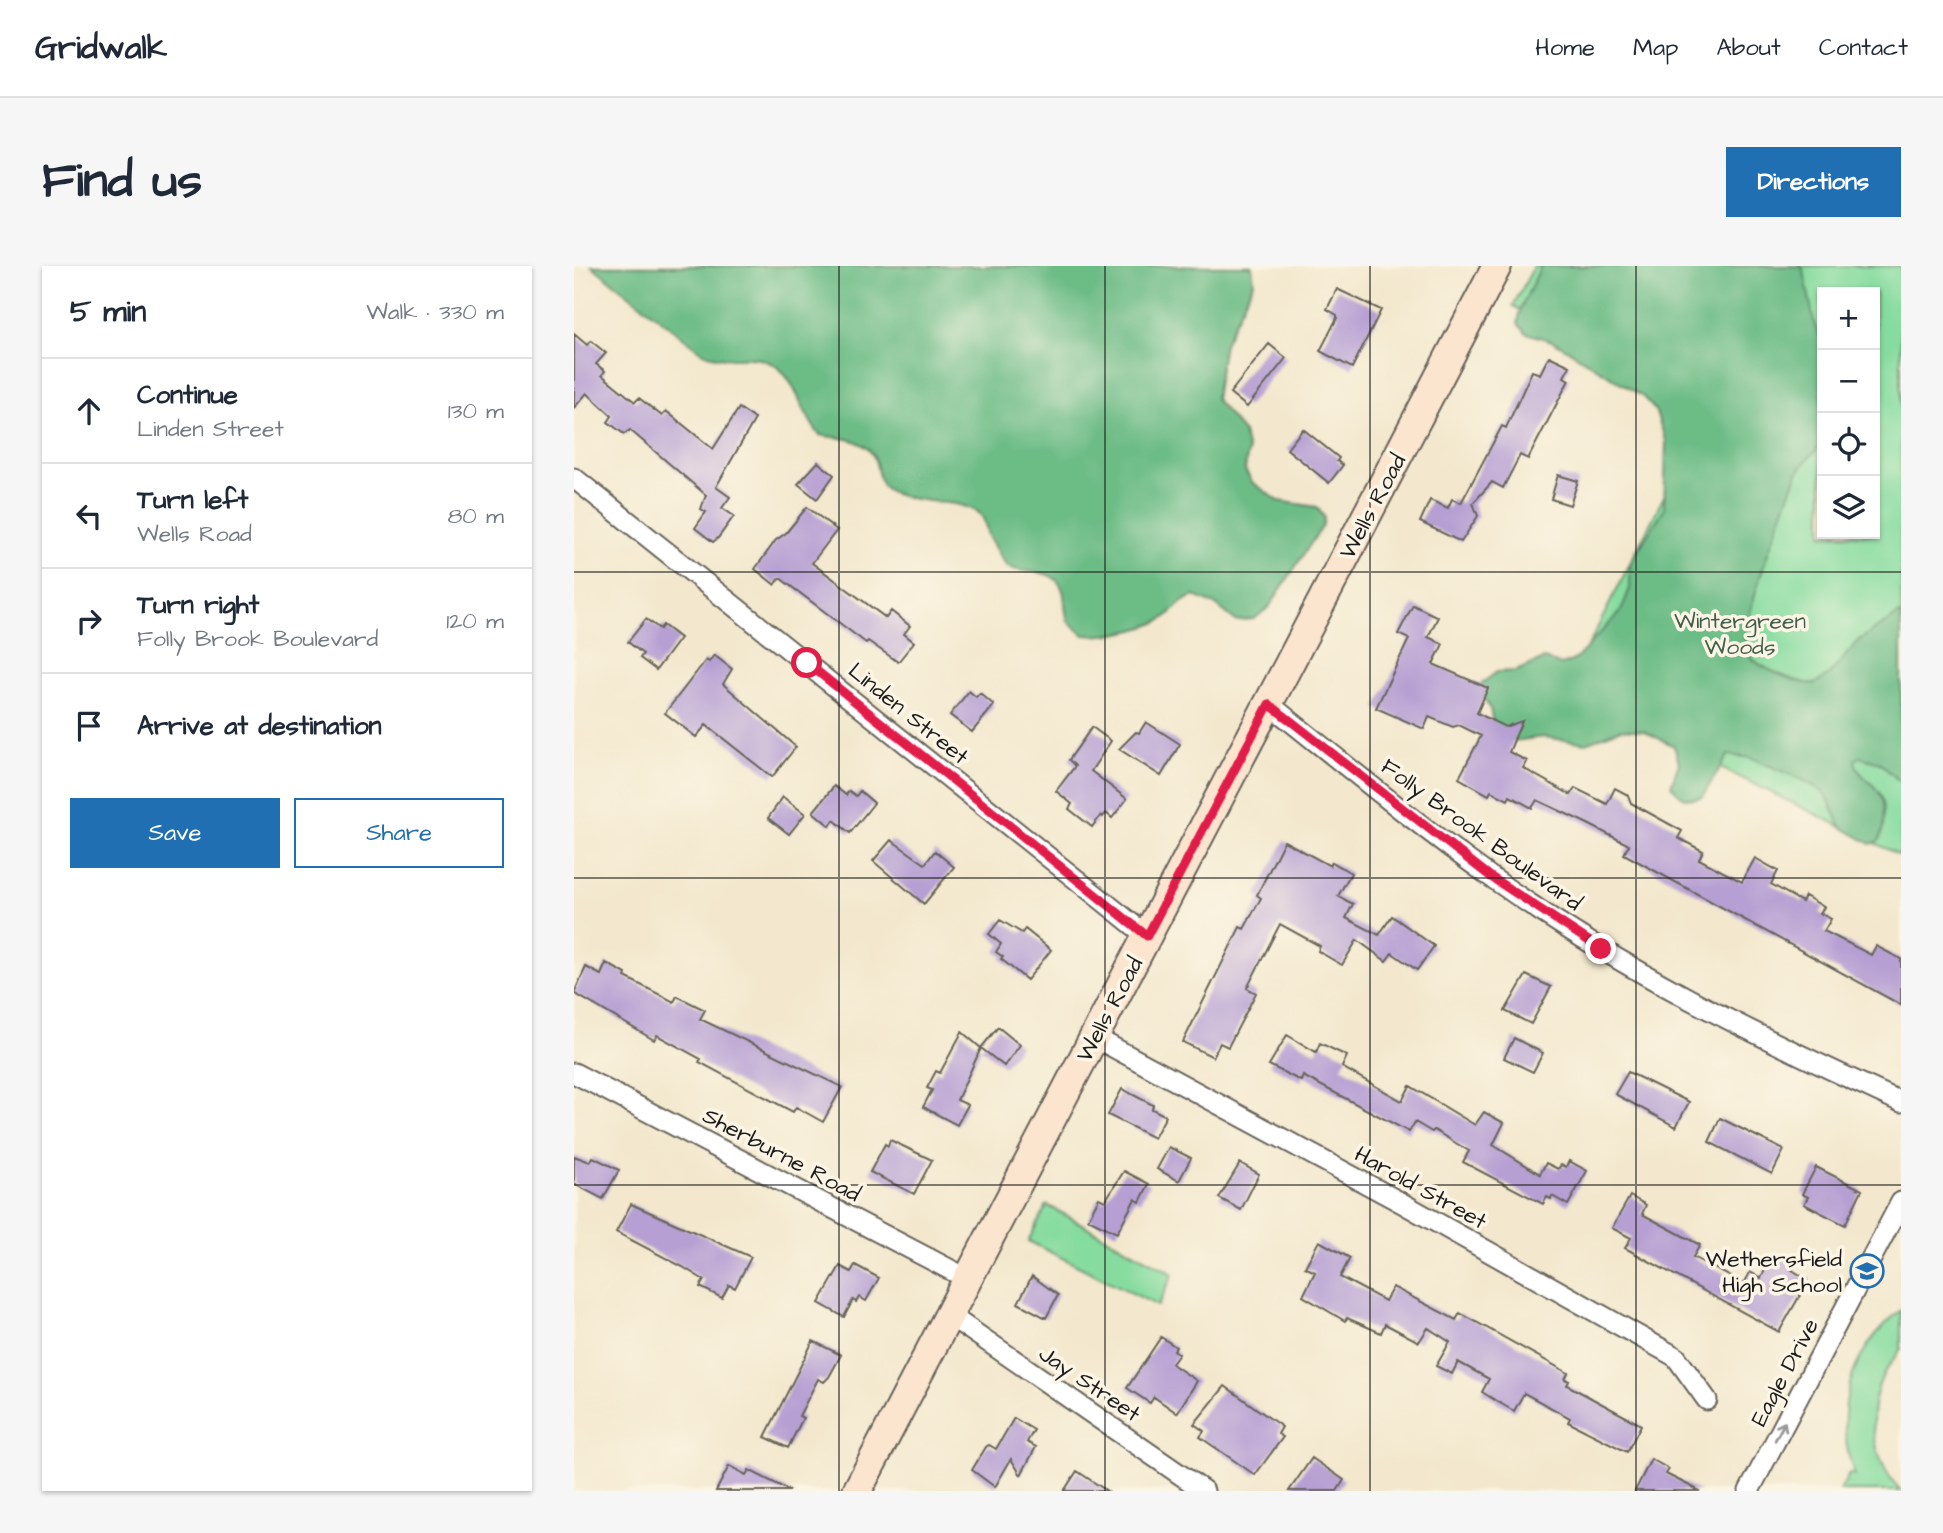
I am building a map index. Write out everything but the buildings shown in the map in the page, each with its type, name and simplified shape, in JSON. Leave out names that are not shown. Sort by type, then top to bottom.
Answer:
[{"type":"main road","name":"Wells Road","points":[[857,1491],[1497,266]]},
{"type":"street","name":"Linden Street","points":[[574,478],[1147,936]]},
{"type":"street","name":"Folly Brook Boulevard","points":[[1269,704],[1491,877],[1567,928],[1653,980],[1761,1039],[1901,1102]]},
{"type":"street","name":"Harold Street","points":[[1094,1037],[1402,1203],[1676,1357],[1707,1400]]},
{"type":"street","name":"Sherburne Road","points":[[574,1073],[968,1279]]},
{"type":"street","name":"Eagle Drive","points":[[1749,1491],[1901,1202]]},
{"type":"street","name":"Jay Street","points":[[949,1315],[1204,1491]]},
{"type":"green space","points":[[592,266],[1252,266],[1254,282],[1224,344],[1215,399],[1243,432],[1248,450],[1245,470],[1252,482],[1279,501],[1317,507],[1324,517],[1323,525],[1269,607],[1254,619],[1236,621],[1216,605],[1195,596],[1151,625],[1112,634],[1084,635],[1068,621],[1062,588],[1057,581],[1051,576],[1007,566],[989,538],[979,513],[962,506],[913,499],[891,492],[884,487],[872,453],[866,447],[853,440],[820,435],[791,383],[776,366],[758,359],[711,356],[702,352]]},
{"type":"green space","name":"Wintergreen Woods","points":[[1534,266],[1901,266],[1901,856],[1565,692],[1708,409],[1513,306]]},
{"type":"green space","name":"Wintergreen Woods","points":[[1541,266],[1801,266],[1817,330],[1817,450],[1803,465],[1792,488],[1755,593],[1746,640],[1748,653],[1759,664],[1788,678],[1814,684],[1829,675],[1859,640],[1901,613],[1901,783],[1880,763],[1860,757],[1855,760],[1859,771],[1878,791],[1883,801],[1884,818],[1879,841],[1871,844],[1841,827],[1826,794],[1803,780],[1751,758],[1728,755],[1702,797],[1691,799],[1681,796],[1671,785],[1679,763],[1674,746],[1644,731],[1621,729],[1586,743],[1543,737],[1514,741],[1495,732],[1490,709],[1480,691],[1482,683],[1497,672],[1516,671],[1544,659],[1562,665],[1576,659],[1621,611],[1630,588],[1630,563],[1664,509],[1666,441],[1655,410],[1643,397],[1555,342],[1526,333],[1518,324],[1520,310]]},
{"type":"green space","points":[[1047,1205],[1173,1274],[1158,1306],[1028,1241]]},
{"type":"green space","points":[[1901,1310],[1901,1348],[1883,1375],[1877,1390],[1873,1420],[1874,1435],[1883,1464],[1900,1491],[1840,1491],[1849,1474],[1855,1476],[1848,1453],[1845,1407],[1857,1365],[1868,1345]]},
{"type":"place","name":"Wethersfield High School","points":[[1867,1271]]},
{"type":"route","points":[[807,663],[1147,936],[1269,704],[1491,877],[1601,949]]}]
